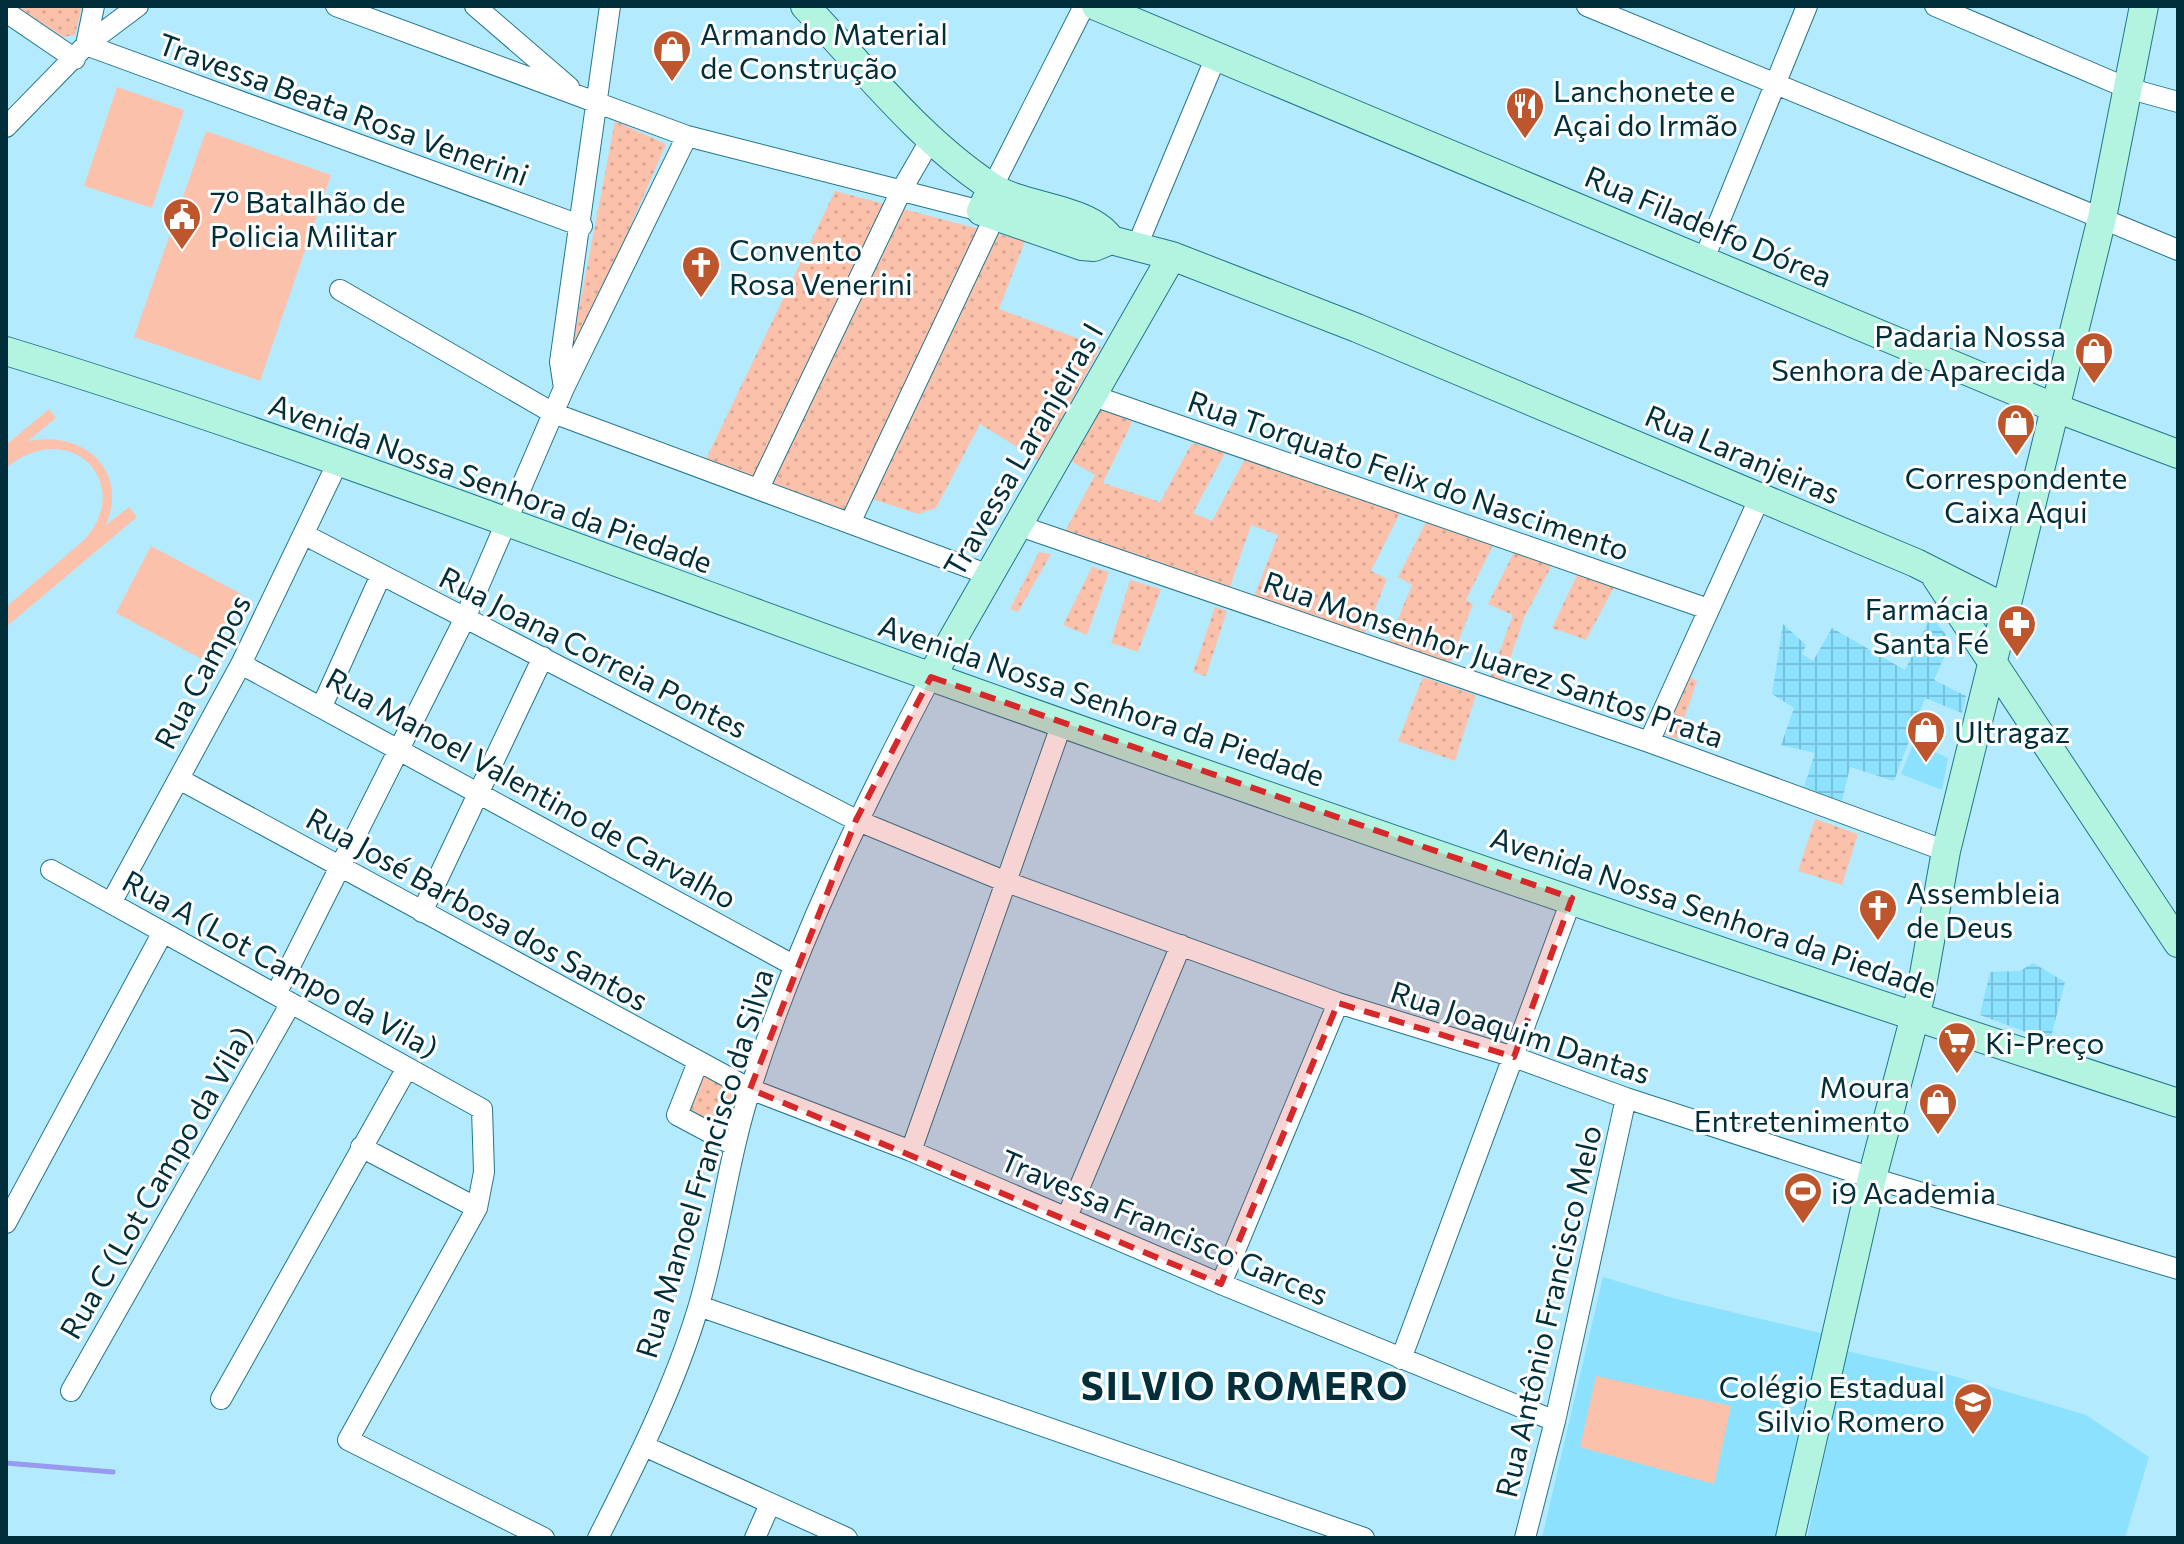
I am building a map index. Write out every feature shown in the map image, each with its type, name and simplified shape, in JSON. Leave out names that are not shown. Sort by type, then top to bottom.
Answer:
[{"type":"main road","name":"Rua Laranjeiras","points":[[805,6],[989,205],[1097,225],[1124,243],[1172,256],[1357,328],[1760,497],[1934,573],[2005,608]]},
{"type":"main road","name":"Rua Filadelfo Dórea","points":[[1096,6],[1215,59],[1704,259],[2053,407],[2178,454]]},
{"type":"main road","points":[[1790,1538],[1872,1178],[1915,1017],[1946,851],[2102,218],[2144,6]]},
{"type":"main road","name":"Travessa Laranjeiras I","points":[[931,677],[1172,256]]},
{"type":"main road","name":"Avenida Nossa Senhora da Piedade","points":[[6,351],[100,380],[507,521],[1062,723],[1915,1017],[2178,1103]]},
{"type":"main road","points":[[1934,573],[1994,659],[2178,943]]},
{"type":"street","points":[[80,52],[94,6]]},
{"type":"street","points":[[6,127],[80,52],[138,6]]},
{"type":"street","points":[[336,6],[687,136],[902,189],[989,205]]},
{"type":"street","points":[[475,6],[575,93]]},
{"type":"street","points":[[850,523],[989,205],[1084,6]]},
{"type":"street","points":[[1587,6],[2178,250]]},
{"type":"street","points":[[1704,259],[1807,6]]},
{"type":"street","points":[[1935,6],[2127,88],[2178,102]]},
{"type":"street","points":[[564,388],[560,362],[582,226],[609,7]]},
{"type":"street","name":"Travessa Beata Rosa Venerini","points":[[6,12],[80,52],[582,226]]},
{"type":"street","points":[[1124,243],[1215,59]]},
{"type":"street","name":"Rua C (Lot Campo da Vila)","points":[[71,1391],[283,998],[339,866],[465,618],[564,388],[687,136]]},
{"type":"street","points":[[759,488],[902,189],[931,139]]},
{"type":"street","points":[[340,290],[553,413],[989,575]]},
{"type":"street","name":"Rua Torquato Felix do Nascimento","points":[[1091,395],[1708,609]]},
{"type":"street","name":"Rua Campos","points":[[111,903],[241,664],[337,464]]},
{"type":"street","points":[[1649,742],[1760,497]]},
{"type":"street","name":"Rua Monsenhor Juarez Santos Prata","points":[[1020,526],[1649,742],[1946,851]]},
{"type":"street","name":"Rua Joana Correia Pontes","points":[[305,535],[856,820]]},
{"type":"street","points":[[322,706],[381,575]]},
{"type":"street","points":[[422,912],[543,657]]},
{"type":"street","name":"Rua Manoel Valentino de Carvalho","points":[[241,664],[401,748],[793,965]]},
{"type":"street","name":"Rua Manoel Francisco da Silva","points":[[598,1538],[644,1446],[699,1306],[750,1089],[793,965],[856,820],[931,677]]},
{"type":"street","points":[[911,1151],[1062,723]]},
{"type":"street","name":"Rua José Barbosa dos Santos","points":[[179,779],[750,1089]]},
{"type":"street","name":"Rua Joaquim Dantas","points":[[856,820],[1004,881],[1338,1003],[1514,1057],[1626,1098],[1872,1178],[2178,1269]]},
{"type":"street","name":"Rua A (Lot Campo da Vila)","points":[[51,870],[482,1109],[484,1172],[477,1208]]},
{"type":"street","points":[[1401,1359],[1572,898]]},
{"type":"street","points":[[6,1223],[163,932]]},
{"type":"street","points":[[1067,1217],[1181,945]]},
{"type":"street","points":[[1221,1284],[1338,1003]]},
{"type":"street","points":[[698,1062],[677,1115],[735,1146]]},
{"type":"street","points":[[221,1399],[407,1068]]},
{"type":"street","name":"Travessa Francisco Garces","points":[[750,1089],[911,1151],[1221,1284],[1555,1421]]},
{"type":"street","name":"Rua Antônio Francisco Melo","points":[[1525,1538],[1555,1421],[1626,1098]]},
{"type":"street","points":[[361,1147],[477,1208],[348,1440],[544,1538]]},
{"type":"street","points":[[699,1306],[1364,1538]]},
{"type":"street","points":[[644,1446],[847,1538]]},
{"type":"street","points":[[755,1538],[770,1504]]},
{"type":"highlighted area","points":[[931,677],[1572,898],[1514,1057],[1338,1003],[1221,1284],[750,1089],[856,820]]},
{"type":"shaded area","points":[[16,6],[82,6],[75,35],[63,37]]},
{"type":"shaded area","points":[[117,87],[184,110],[152,208],[84,186]]},
{"type":"shaded area","points":[[615,121],[666,144],[567,372]]},
{"type":"shaded area","points":[[206,131],[331,175],[260,381],[134,337]]},
{"type":"shaded area","points":[[835,191],[1025,241],[999,309],[1101,347],[1038,460],[980,424],[936,508],[918,514],[857,494],[848,515],[706,459]]},
{"type":"shaded area","points":[[1091,403],[1132,422],[1103,483],[1160,502],[1192,443],[1225,453],[1193,513],[1212,521],[1246,457],[1401,511],[1371,571],[1387,579],[1364,636],[1253,599],[1278,535],[1251,525],[1229,590],[1062,537],[1095,475],[1064,457]]},
{"type":"shaded area","points":[[49,409],[56,418],[28,441],[48,439],[83,448],[106,471],[111,487],[112,505],[106,525],[129,507],[137,517],[6,627],[6,607],[84,540],[98,519],[103,498],[99,479],[88,463],[73,453],[52,449],[30,454],[6,468],[6,445]]},
{"type":"shaded area","points":[[1426,522],[1494,543],[1466,600],[1473,604],[1450,663],[1388,643],[1412,585],[1398,577]]},
{"type":"shaded area","points":[[151,546],[243,595],[207,662],[116,613]]},
{"type":"shaded area","points":[[1039,552],[1051,554],[1018,612],[1010,609]]},
{"type":"shaded area","points":[[1514,552],[1552,565],[1524,618],[1502,682],[1490,678],[1513,615],[1488,604]]},
{"type":"shaded area","points":[[1092,567],[1109,572],[1087,635],[1063,625]]},
{"type":"shaded area","points":[[1578,573],[1614,587],[1586,640],[1552,628]]},
{"type":"shaded area","points":[[1130,580],[1161,589],[1138,652],[1111,643]]},
{"type":"shaded area","points":[[1215,607],[1227,611],[1206,676],[1193,672]]},
{"type":"shaded area","points":[[1931,616],[1951,641],[1934,680],[1966,696],[1962,713],[1925,698],[1894,781],[1850,767],[1842,801],[1804,787],[1815,753],[1781,745],[1794,708],[1772,694],[1783,624],[1806,645],[1802,654],[1813,661],[1832,628],[1905,670]]},
{"type":"shaded area","points":[[1423,677],[1476,695],[1455,761],[1398,741]]},
{"type":"shaded area","points":[[1690,677],[1697,681],[1677,739],[1662,734]]},
{"type":"shaded area","name":"Ultragaz","points":[[1914,742],[1948,758],[1942,790],[1901,774]]},
{"type":"shaded area","points":[[1815,819],[1858,834],[1842,885],[1798,871]]},
{"type":"shaded area","points":[[2033,963],[2065,982],[2050,1041],[1980,1015],[1990,972],[2020,971]]},
{"type":"shaded area","points":[[699,1072],[740,1095],[727,1137],[683,1113]]},
{"type":"shaded area","points":[[1603,1277],[1673,1298],[1829,1335],[1777,1538],[1542,1538]]},
{"type":"shaded area","name":"Colégio Estadual Silvio Romero","points":[[1847,1351],[1950,1375],[2086,1415],[2149,1457],[2125,1538],[1807,1538]]},
{"type":"shaded area","points":[[1596,1376],[1731,1406],[1714,1484],[1580,1447]]},
{"type":"waterway","points":[[6,1463],[113,1472]]},
{"type":"place","name":"Armando Material de Construção","points":[[672,83]]},
{"type":"place","name":"Lanchonete e Açai do Irmão","points":[[1525,140]]},
{"type":"place","name":"7º Batalhão de Policia Militar","points":[[182,251]]},
{"type":"place","name":"Convento Rosa Venerini","points":[[701,299]]},
{"type":"place","name":"Padaria Nossa Senhora de Aparecida","points":[[2094,385]]},
{"type":"place","name":"Correspondente Caixa Aqui","points":[[2016,457]]},
{"type":"place","name":"Farmácia Santa Fé","points":[[2017,658]]},
{"type":"place","name":"Ultragaz","points":[[1926,764]]},
{"type":"place","name":"Assembleia de Deus","points":[[1878,942]]},
{"type":"place","name":"Ki-Preço","points":[[1957,1075]]},
{"type":"place","name":"Moura Entretenimento","points":[[1938,1136]]},
{"type":"place","name":"i9 Academia","points":[[1803,1225]]},
{"type":"place","name":"Colégio Estadual Silvio Romero","points":[[1973,1436]]},
{"type":"district","name":"SILVIO ROMERO","points":[[1245,1384]]}]
